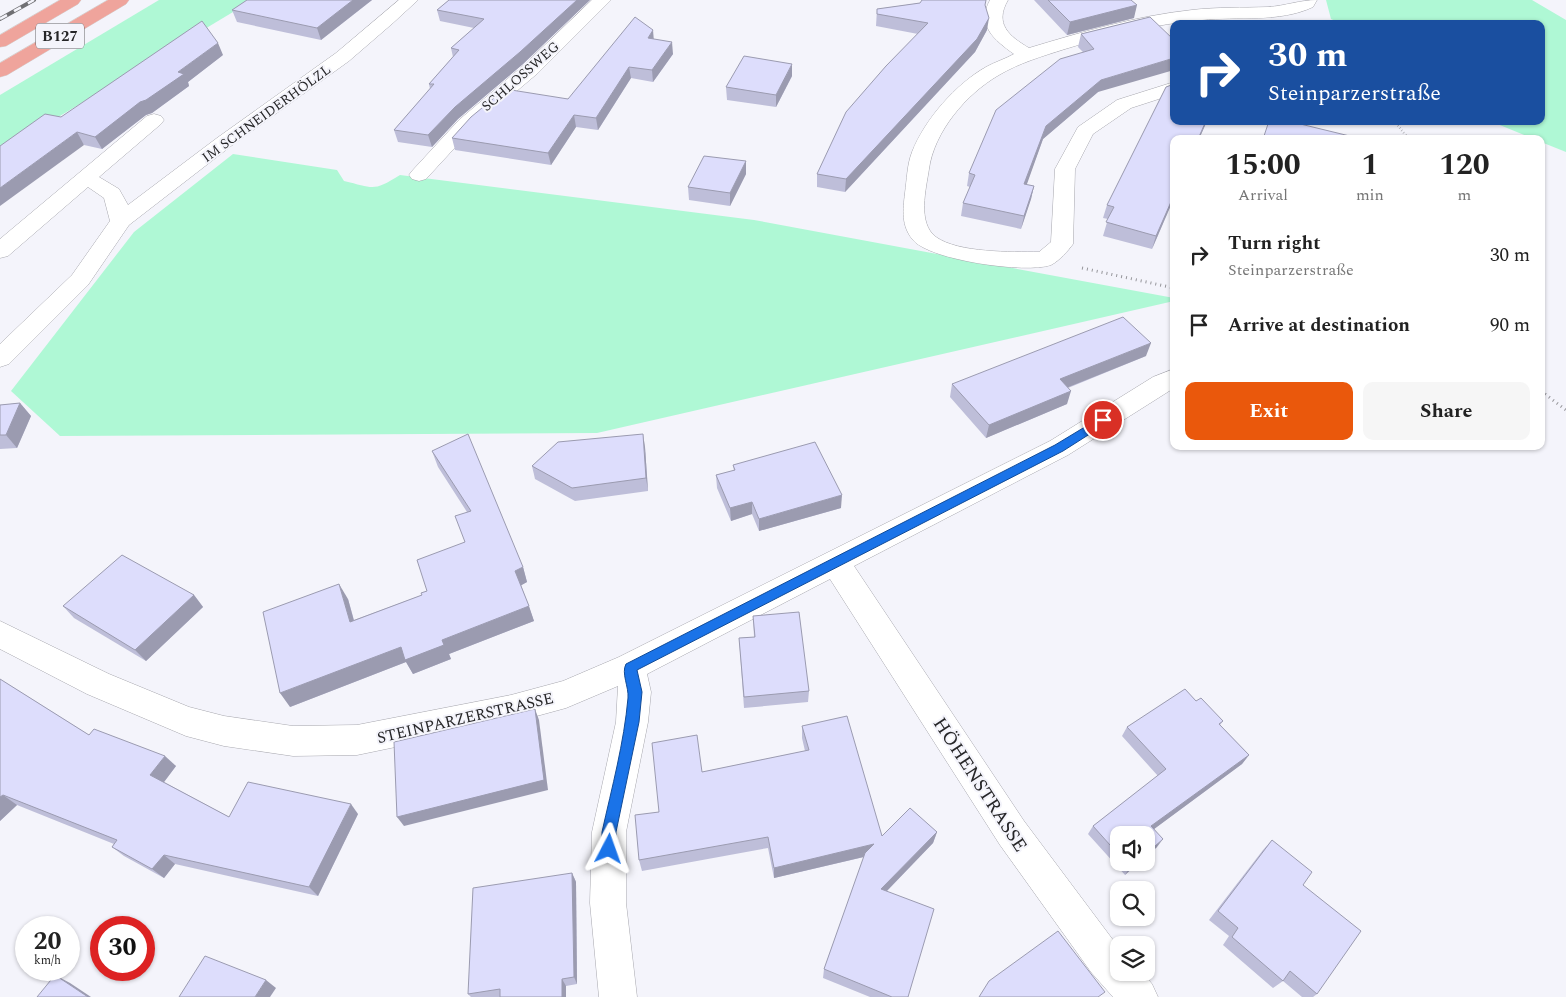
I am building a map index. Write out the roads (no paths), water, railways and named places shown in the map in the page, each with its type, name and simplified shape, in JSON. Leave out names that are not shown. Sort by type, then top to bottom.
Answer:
[{"type":"main road","name":"B127","points":[[0,42],[72,0]]},
{"type":"main road","name":"B127","points":[[0,71],[120,0]]},
{"type":"street","name":"IM SCHNEIDERHÖLZL","points":[[0,358],[80,280],[121,221],[341,58],[385,22],[408,0]]},
{"type":"street","name":"SCHLOSSWEG","points":[[419,175],[478,112],[531,69],[602,0]]},
{"type":"street","points":[[999,0],[993,16],[998,32],[1009,44],[1027,56]]},
{"type":"street","points":[[1194,20],[1225,13],[1301,7],[1308,0]]},
{"type":"street","points":[[1170,25],[1090,35],[1027,56],[991,72],[972,86],[934,132],[924,150],[917,172],[914,216],[921,236],[942,249],[1006,260],[1045,259],[1062,244],[1064,169],[1085,131],[1124,104],[1170,89]]},
{"type":"street","points":[[0,251],[154,120]]},
{"type":"street","points":[[85,180],[103,186],[114,194],[121,221]]},
{"type":"street","name":"STEINPARZERSTRASSE","points":[[0,634],[98,684],[186,721],[224,731],[293,741],[358,740],[511,709],[566,694],[630,668],[1059,448],[1170,380]]},
{"type":"street","name":"HÖHENSTRASSE","points":[[835,562],[1012,833],[1104,959],[1139,997]]},
{"type":"street","points":[[618,997],[608,903],[609,832],[632,722],[635,692],[630,668]]},
{"type":"railway","points":[[0,19],[34,0]]}]
